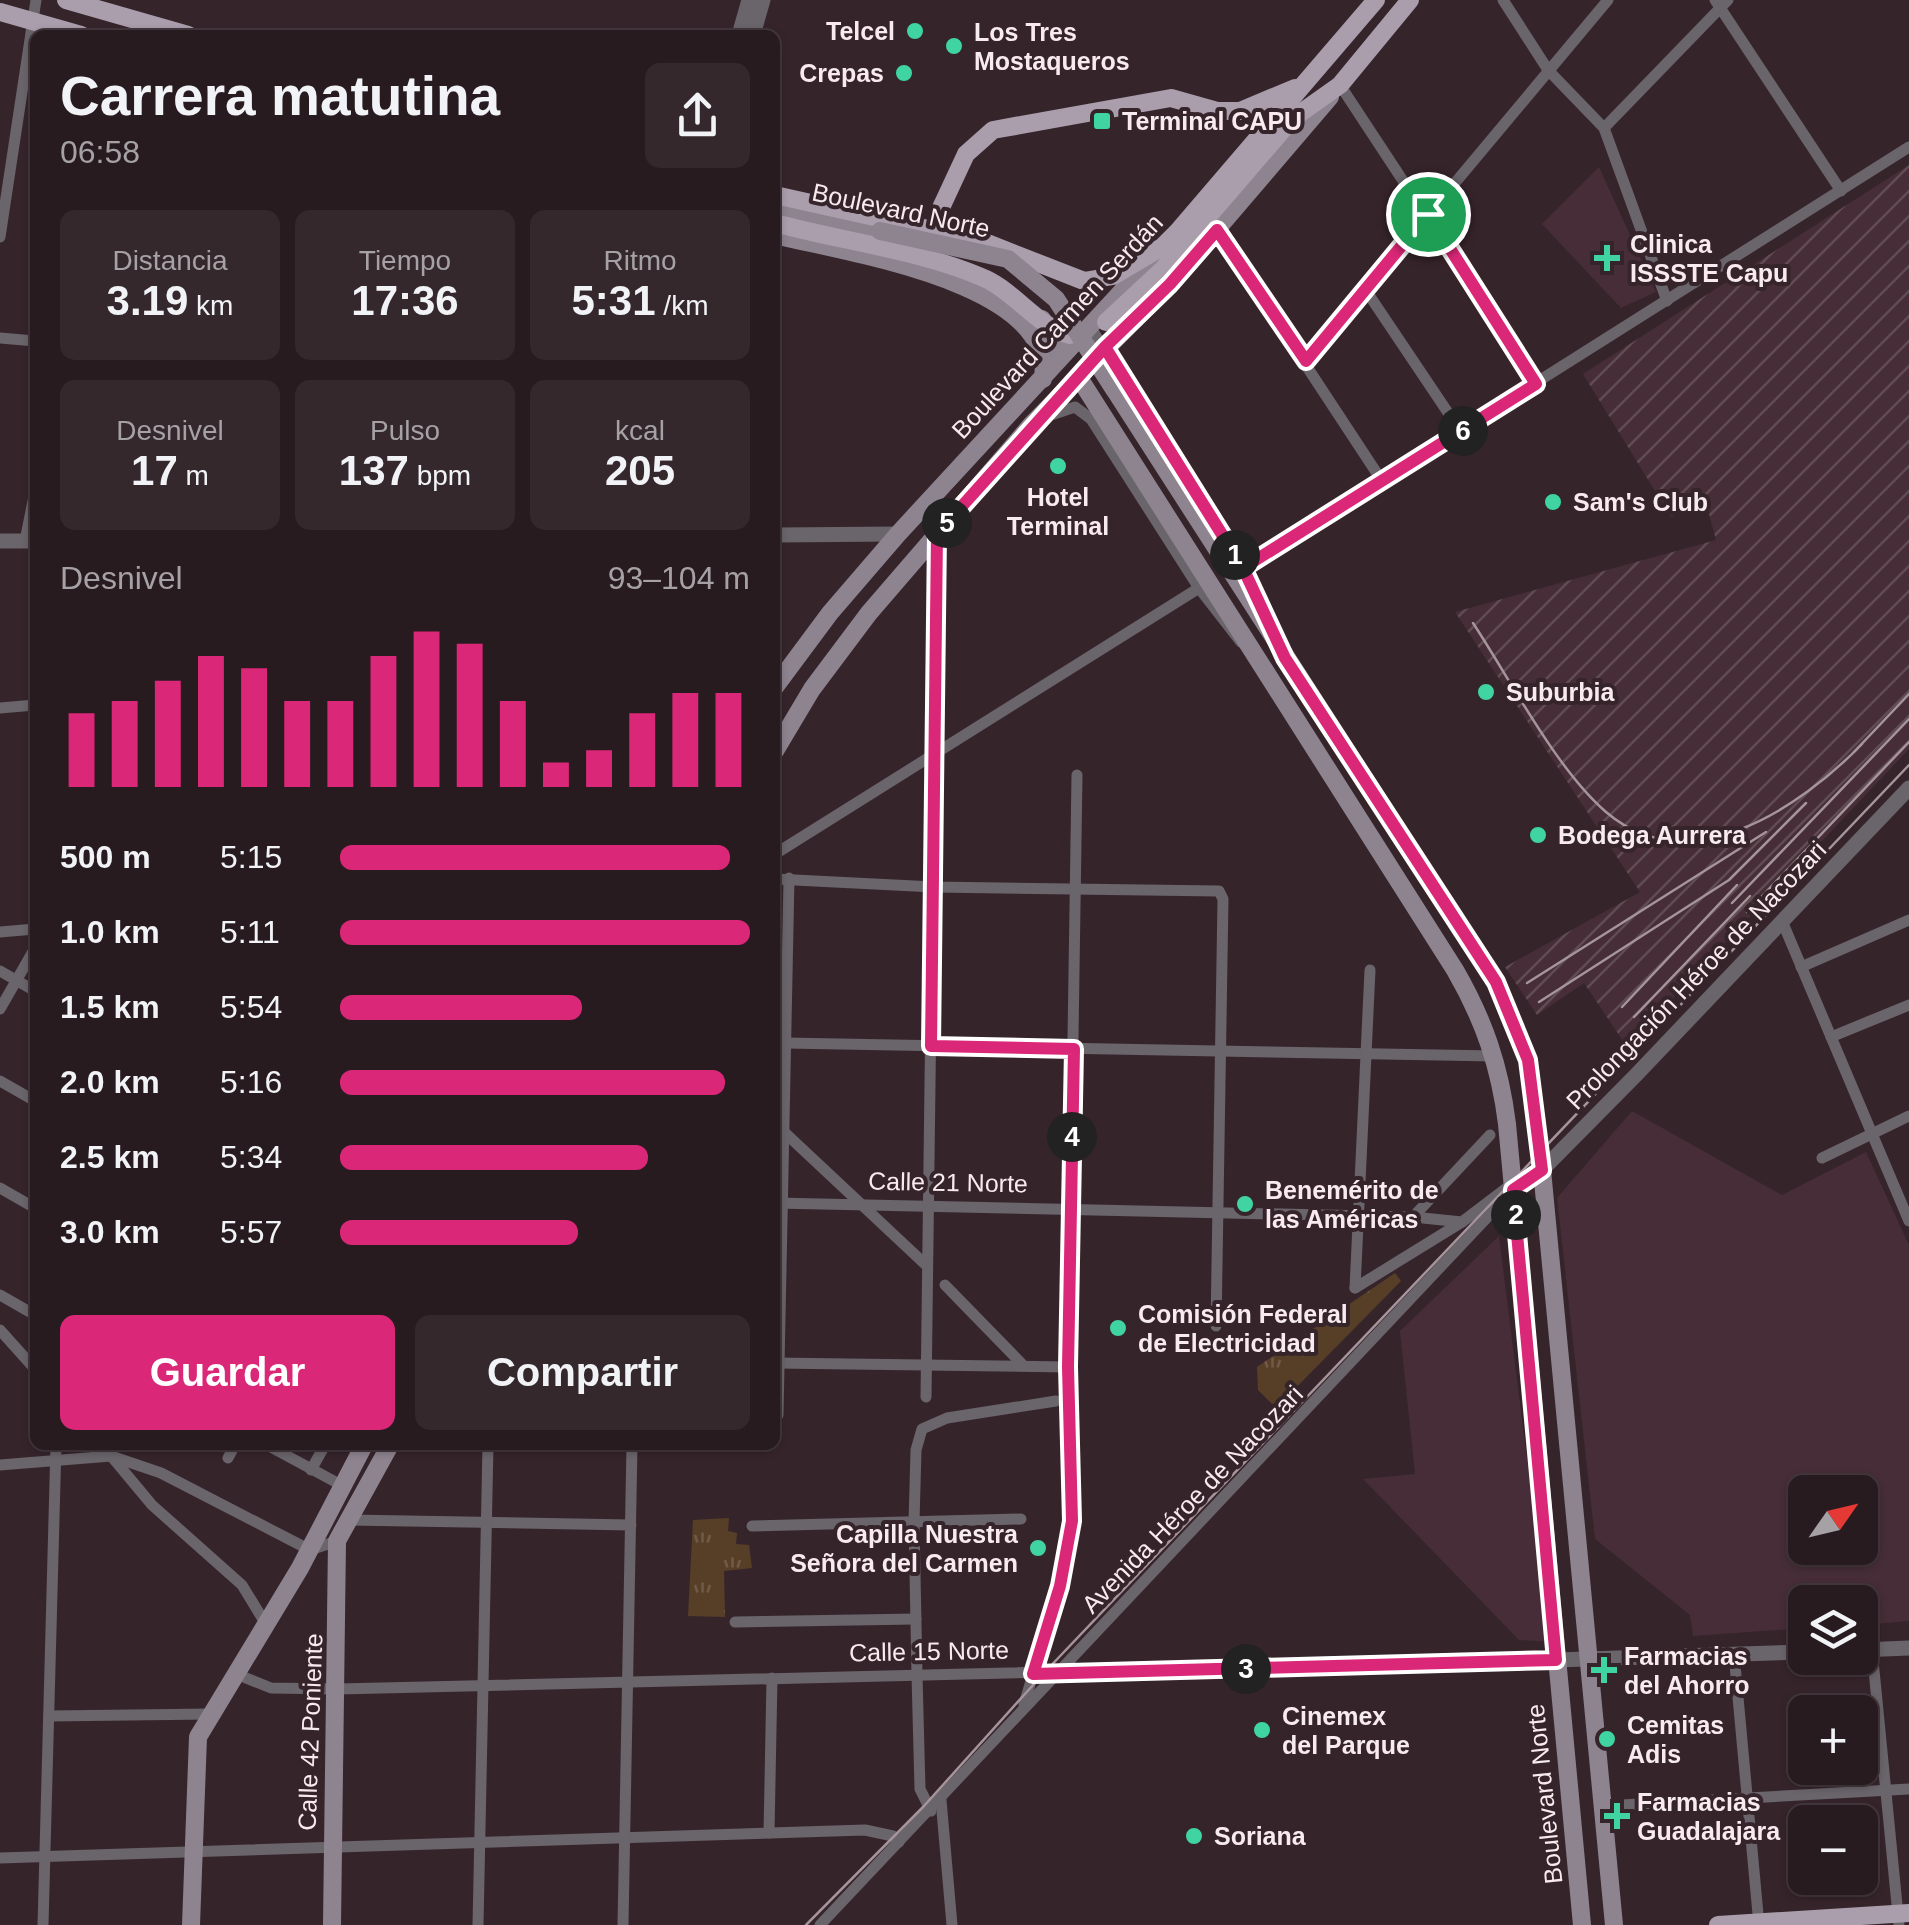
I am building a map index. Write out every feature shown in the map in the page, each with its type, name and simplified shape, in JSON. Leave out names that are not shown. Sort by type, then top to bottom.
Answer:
[{"type":"main road","points":[[66,0],[171,30]]},
{"type":"main road","name":"Boulevard Carmen Serdán","points":[[780,679],[830,612],[898,534],[1099,324],[1376,0]]},
{"type":"main road","name":"Boulevard Carmen Serdán","points":[[780,742],[812,688],[937,534],[1032,424],[1170,284],[1340,85],[1403,2]]},
{"type":"main road","points":[[0,12],[64,30]]},
{"type":"main road","points":[[938,212],[966,154],[992,130],[1170,98],[1217,111],[1240,111],[1267,103],[1304,82]]},
{"type":"main road","points":[[1099,324],[1163,269],[1292,119],[1340,85]]},
{"type":"main road","points":[[780,196],[982,241],[1084,281],[1113,276],[1162,247]]},
{"type":"main road","name":"Boulevard Norte","points":[[780,208],[1008,258],[1056,299],[1238,571],[1285,658],[1496,982],[1528,1060],[1523,1181],[1556,1660],[1582,1925]]},
{"type":"main road","name":"Boulevard Norte","points":[[780,224],[959,265],[998,285],[1064,341]]},
{"type":"main road","points":[[780,236],[898,264],[988,299],[1038,341],[1044,352],[1043,379]]},
{"type":"main road","name":"Boulevard Norte","points":[[1082,384],[1455,970],[1486,1028],[1523,1181],[1588,1659],[1614,1925]]},
{"type":"main road","points":[[191,1925],[195,1749],[210,1714],[267,1626],[361,1450]]},
{"type":"main road","points":[[337,1541],[387,1450]]},
{"type":"main road","name":"Calle 42 Poniente","points":[[332,1925],[337,1541]]},
{"type":"main road","points":[[300,1568],[319,1560],[338,1566]]},
{"type":"main road","points":[[1718,1925],[1902,1917]]},
{"type":"street","points":[[32,30],[36,0]]},
{"type":"street","points":[[739,30],[748,0]]},
{"type":"street","points":[[754,30],[763,0]]},
{"type":"street","points":[[1502,0],[1548,70],[1604,128],[1667,301]]},
{"type":"street","points":[[1306,361],[1608,0]]},
{"type":"street","points":[[1604,128],[1721,3],[1840,191]]},
{"type":"street","points":[[0,236],[30,41]]},
{"type":"street","points":[[1340,85],[1536,384]]},
{"type":"street","points":[[1238,571],[1909,148]]},
{"type":"street","points":[[1217,230],[1382,481]]},
{"type":"street","points":[[1364,290],[1461,432]]},
{"type":"street","name":"Boulevard Norte","points":[[1099,324],[1105,347],[1238,571]]},
{"type":"street","points":[[0,338],[30,341]]},
{"type":"street","name":"Boulevard Norte","points":[[1032,424],[1064,408],[1075,408],[1091,418],[1229,632],[1250,650]]},
{"type":"street","points":[[780,535],[898,534]]},
{"type":"street","points":[[926,1397],[937,534]]},
{"type":"street","points":[[0,540],[30,541]]},
{"type":"street","points":[[780,851],[1199,588]]},
{"type":"street","points":[[0,708],[30,705]]},
{"type":"street","points":[[1022,1708],[1060,1586],[1072,1521],[1068,1367],[1077,775]]},
{"type":"street","name":"Prolongación Héroe de Nacozari","points":[[1523,1181],[1909,788]]},
{"type":"street","points":[[780,1110],[784,1043],[782,878],[934,887],[1219,891],[1224,899],[1215,1214],[1216,1326]]},
{"type":"street","points":[[1801,967],[1909,920]]},
{"type":"street","points":[[1782,921],[1909,1220]]},
{"type":"street","points":[[0,932],[30,929]]},
{"type":"street","points":[[0,1008],[30,957]]},
{"type":"street","points":[[1370,970],[1356,1288],[1523,1181]]},
{"type":"street","points":[[0,971],[30,988]]},
{"type":"street","points":[[1831,1037],[1909,1005]]},
{"type":"street","points":[[784,1043],[1495,1056]]},
{"type":"street","points":[[0,1081],[30,1097]]},
{"type":"street","points":[[1822,1158],[1909,1116]]},
{"type":"street","points":[[780,1128],[926,1266]]},
{"type":"street","points":[[1413,1217],[1490,1135]]},
{"type":"street","name":"Avenida Héroe de Nacozari","points":[[825,1923],[1022,1708],[1523,1181]]},
{"type":"street","points":[[0,1188],[30,1205]]},
{"type":"street","name":"Calle 21 Norte","points":[[780,1203],[1413,1217],[1462,1222]]},
{"type":"street","points":[[945,1286],[1022,1364]]},
{"type":"street","points":[[0,1295],[30,1312]]},
{"type":"street","points":[[0,1330],[30,1363]]},
{"type":"street","points":[[780,1363],[1068,1367]]},
{"type":"street","points":[[931,1811],[920,1789],[917,1675],[914,1522],[916,1450],[922,1429],[930,1423],[1056,1401]]},
{"type":"street","points":[[106,1450],[152,1505],[242,1585],[267,1626]]},
{"type":"street","points":[[228,1458],[232,1450]]},
{"type":"street","points":[[278,1450],[343,1486]]},
{"type":"street","points":[[311,1470],[322,1450]]},
{"type":"street","points":[[478,1925],[488,1450]]},
{"type":"street","points":[[623,1925],[632,1450]]},
{"type":"street","points":[[43,1925],[56,1452]]},
{"type":"street","points":[[0,1465],[56,1452],[111,1456],[161,1473],[310,1550],[337,1541]]},
{"type":"street","points":[[752,1526],[1021,1519]]},
{"type":"street","points":[[349,1520],[631,1525]]},
{"type":"street","points":[[735,1622],[916,1619]]},
{"type":"street","points":[[1878,1649],[1909,1648]]},
{"type":"street","name":"Calle 15 Norte","points":[[236,1674],[271,1688],[338,1688],[484,1682],[1054,1674],[1788,1652]]},
{"type":"street","points":[[1734,1654],[1759,1924]]},
{"type":"street","points":[[1870,1675],[1902,1917]]},
{"type":"street","points":[[768,1832],[772,1678]]},
{"type":"street","points":[[49,1716],[210,1714]]},
{"type":"street","points":[[1602,1806],[1909,1789]]},
{"type":"street","points":[[941,1800],[952,1925]]},
{"type":"street","points":[[0,1858],[866,1830],[893,1836],[899,1842]]},
{"type":"shaded area","points":[[1909,165],[1909,749],[1627,1047],[1584,983],[1537,1015],[1505,967],[1640,892],[1455,612],[1716,540],[1704,495],[1671,517],[1583,374]]},
{"type":"shaded area","name":"Clinica ISSSTE Capu","points":[[1599,167],[1656,292],[1621,308],[1542,224]]},
{"type":"shaded area","points":[[1632,1111],[1782,1195],[1866,1152],[1909,1245],[1909,1621],[1878,1624],[1878,1585],[1788,1585],[1788,1629],[1693,1636],[1690,1615],[1595,1539],[1557,1198]]},
{"type":"shaded area","points":[[1499,1236],[1550,1642],[1519,1640],[1363,1479],[1415,1474],[1400,1331]]},
{"type":"green space","points":[[1395,1273],[1401,1281],[1276,1408],[1258,1390],[1257,1367]]},
{"type":"green space","points":[[729,1518],[728,1531],[737,1533],[736,1544],[749,1545],[752,1568],[724,1571],[725,1617],[688,1616],[693,1520]]},
{"type":"railway","points":[[1473,623],[1569,772],[1606,812],[1638,832],[1672,840],[1707,839],[1742,829],[1808,792],[1862,744]]},
{"type":"railway","points":[[1854,752],[1909,694]]},
{"type":"railway","points":[[1732,903],[1909,719]]},
{"type":"railway","points":[[1747,912],[1909,742]]},
{"type":"railway","points":[[806,1925],[924,1806],[1043,1674],[1909,765]]},
{"type":"railway","points":[[1539,1002],[1729,880],[1806,803]]},
{"type":"railway","points":[[1527,983],[1766,832]]},
{"type":"railway","points":[[1622,1007],[1737,885]]},
{"type":"railway","points":[[1634,1017],[1750,896]]},
{"type":"place","name":"Telcel","points":[[915,31]]},
{"type":"place","name":"Los Tres Mostaqueros","points":[[954,46]]},
{"type":"place","name":"Crepas","points":[[904,73]]},
{"type":"place","name":"Terminal CAPU","points":[[1102,121]]},
{"type":"place","name":"Clinica ISSSTE Capu","points":[[1607,258]]},
{"type":"place","name":"Hotel Terminal","points":[[1058,466]]},
{"type":"place","name":"Sam's Club","points":[[1553,502]]},
{"type":"place","name":"Suburbia","points":[[1486,692]]},
{"type":"place","name":"Bodega Aurrera","points":[[1538,835]]},
{"type":"place","name":"Benemérito de las Américas","points":[[1245,1204]]},
{"type":"place","name":"Comisión Federal de Electricidad","points":[[1118,1328]]},
{"type":"place","name":"Capilla Nuestra Señora del Carmen","points":[[1038,1548]]},
{"type":"place","name":"Farmacias del Ahorro","points":[[1604,1670]]},
{"type":"place","name":"Cinemex del Parque","points":[[1262,1730]]},
{"type":"place","name":"Cemitas Adis","points":[[1607,1739]]},
{"type":"place","name":"Farmacias Guadalajara","points":[[1617,1816]]},
{"type":"place","name":"Soriana","points":[[1194,1836]]},
{"type":"route","points":[[1428,214],[1306,361],[1217,230],[1170,284],[1105,347],[1243,568],[1285,658],[1496,982],[1522,1039],[1542,1170],[1513,1190],[1556,1660],[1033,1674],[1060,1586],[1072,1521],[1068,1367],[1074,1049],[931,1046],[937,534],[1105,347],[1110,356],[1243,568],[1536,384],[1428,214]]}]
